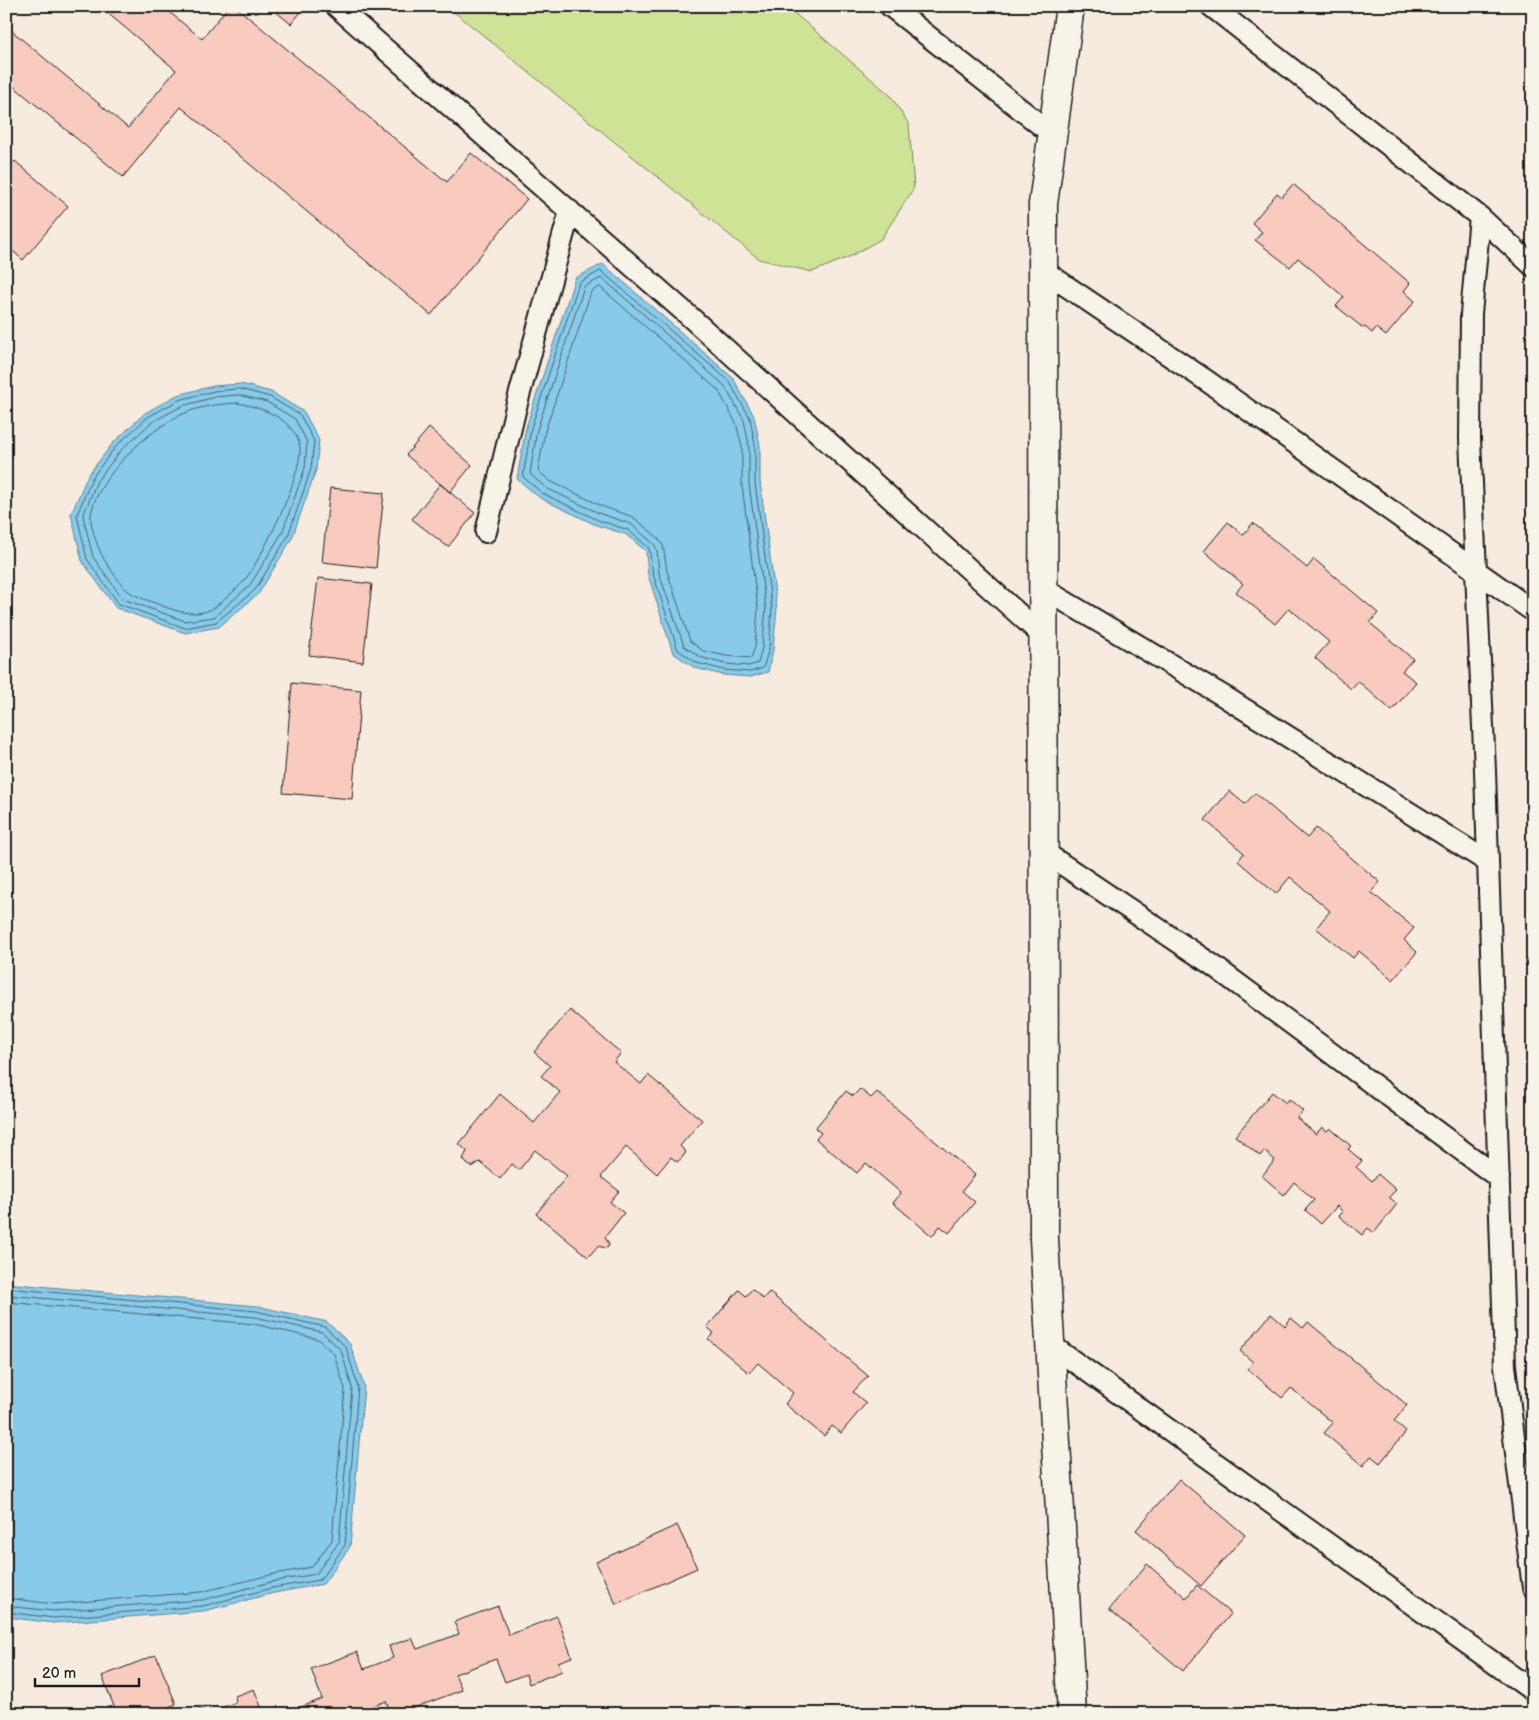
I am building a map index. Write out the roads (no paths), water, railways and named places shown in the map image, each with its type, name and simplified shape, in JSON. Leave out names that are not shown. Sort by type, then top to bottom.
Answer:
[{"type":"street","points":[[1070,6],[1043,204],[1044,1238],[1072,1714]]},
{"type":"lane","points":[[336,6],[688,314],[1044,637]]},
{"type":"lane","points":[[890,6],[1053,135]]},
{"type":"lane","points":[[1211,6],[1480,217],[1533,266]]},
{"type":"lane","points":[[486,532],[516,407],[570,211]]},
{"type":"lane","points":[[1480,217],[1471,323],[1470,439],[1488,862],[1505,1366],[1533,1588]]},
{"type":"lane","points":[[1044,271],[1207,381],[1533,611]]},
{"type":"lane","points":[[1044,589],[1225,697],[1488,862]]},
{"type":"lane","points":[[1044,852],[1211,964],[1499,1178]]},
{"type":"lane","points":[[1050,1345],[1533,1691]]},
{"type":"water","points":[[603,264],[733,378],[754,416],[760,445],[760,482],[777,609],[773,650],[768,672],[751,677],[723,675],[695,668],[673,653],[648,575],[646,551],[625,534],[596,525],[540,498],[517,479],[526,427],[575,278]]},
{"type":"water","points":[[241,384],[271,392],[304,412],[319,440],[316,470],[292,538],[259,593],[219,627],[185,633],[116,608],[82,561],[71,514],[88,475],[113,443],[145,413],[177,395],[213,386]]},
{"type":"water","points":[[6,1283],[257,1306],[327,1322],[350,1344],[364,1386],[350,1547],[323,1584],[274,1593],[204,1611],[53,1623],[6,1617]]}]
